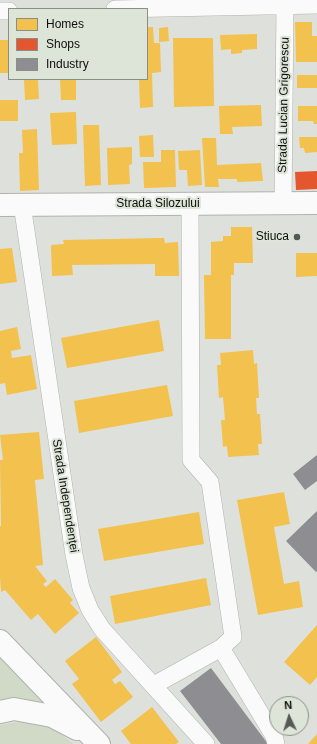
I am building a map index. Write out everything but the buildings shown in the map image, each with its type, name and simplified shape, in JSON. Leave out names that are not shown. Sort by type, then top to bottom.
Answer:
[{"type":"main road","name":"Strada Silozului","points":[[0,205],[317,203]]},
{"type":"main road","points":[[0,641],[97,741]]},
{"type":"main road","points":[[0,712],[14,709],[52,716],[97,741]]},
{"type":"street","points":[[148,8],[317,5]]},
{"type":"street","name":"Strada Lucian Grigorescu","points":[[283,204],[285,6]]},
{"type":"street","name":"Strada Independenței","points":[[22,204],[74,555],[81,588],[90,610],[102,629],[206,744]]},
{"type":"street","points":[[154,685],[221,648],[233,637],[210,482],[192,460],[190,204]]},
{"type":"street","points":[[221,648],[274,736],[276,744]]},
{"type":"green space","points":[[0,650],[56,708],[0,704]]},
{"type":"green space","points":[[19,722],[32,722],[48,727],[74,744],[0,744],[0,725]]},
{"type":"place","name":"Stiuca","points":[[297,237]]}]
